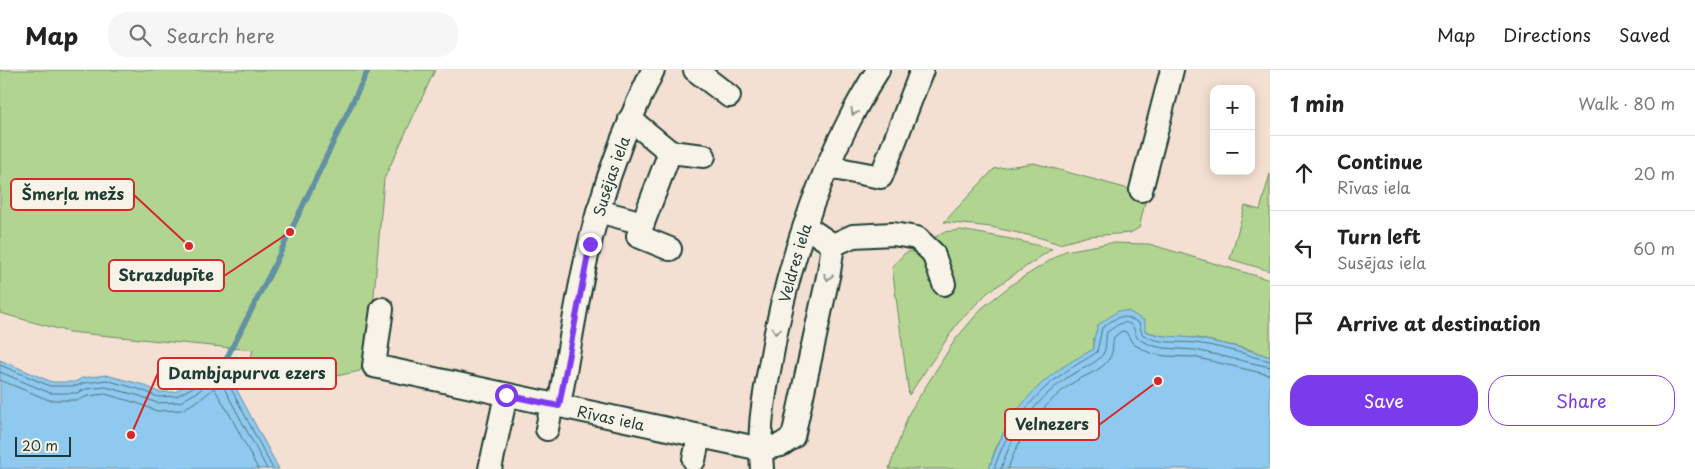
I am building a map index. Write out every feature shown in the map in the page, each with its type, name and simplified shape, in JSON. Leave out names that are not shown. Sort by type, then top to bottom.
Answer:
[{"type":"street","name":"Susējas iela","points":[[547,429],[556,405],[598,210],[630,120],[653,70]]},
{"type":"street","points":[[695,70],[729,96]]},
{"type":"street","name":"Veldres iela","points":[[761,459],[761,428],[774,339],[787,284],[804,226],[849,121],[878,70]]},
{"type":"street","points":[[828,167],[881,177],[922,70]]},
{"type":"street","points":[[1141,190],[1172,70]]},
{"type":"street","points":[[630,120],[670,152],[704,156]]},
{"type":"street","points":[[670,152],[638,236],[670,249]]},
{"type":"street","points":[[598,210],[643,223]]},
{"type":"street","points":[[804,226],[833,245]]},
{"type":"street","points":[[833,245],[853,236],[893,234],[917,238],[933,253],[944,284]]},
{"type":"street","points":[[761,459],[793,437],[829,272],[833,245]]},
{"type":"street","name":"Rīvas iela","points":[[382,309],[374,366],[700,436],[761,459]]},
{"type":"street","points":[[490,469],[506,395]]},
{"type":"street","points":[[694,460],[700,436]]},
{"type":"green space","points":[[0,70],[435,70],[384,179],[369,352],[360,371],[308,382],[245,380],[253,350],[69,332],[0,313]]},
{"type":"green space","points":[[1034,163],[1147,194],[1139,228],[1130,233],[1089,236],[1059,244],[991,227],[944,222],[994,169]]},
{"type":"green space","points":[[1270,174],[1270,271],[1230,259],[1245,206],[1260,210]]},
{"type":"green space","points":[[961,230],[1052,249],[987,293],[957,324],[909,395],[892,267],[904,254],[921,247],[943,232]]},
{"type":"green space","points":[[1110,243],[1149,244],[1270,280],[1270,357],[1248,349],[1197,338],[1166,337],[1145,331],[1094,338],[1094,349],[1060,369],[1007,426],[995,450],[989,469],[889,469],[909,413],[955,340],[982,308],[1014,283],[1065,251]]},
{"type":"water","points":[[1118,311],[1128,311],[1145,321],[1145,331],[1166,336],[1217,342],[1270,357],[1270,469],[989,469],[1000,440],[1025,401],[1060,369],[1094,349],[1094,338],[1098,325]]},
{"type":"water","points":[[0,360],[52,382],[75,382],[82,378],[106,375],[144,385],[158,392],[175,392],[192,382],[205,368],[221,369],[231,379],[279,469],[0,469]]},
{"type":"waterway","points":[[221,369],[271,272],[368,70]]},
{"type":"place","name":"Strazdupīte","points":[[290,232]]},
{"type":"place","name":"Šmerļa mežs","points":[[189,246]]},
{"type":"place","name":"Velnezers","points":[[1158,381]]},
{"type":"place","name":"Dambjapurva ezers","points":[[131,435]]},
{"type":"route","points":[[506,395],[559,406],[590,244]]}]
